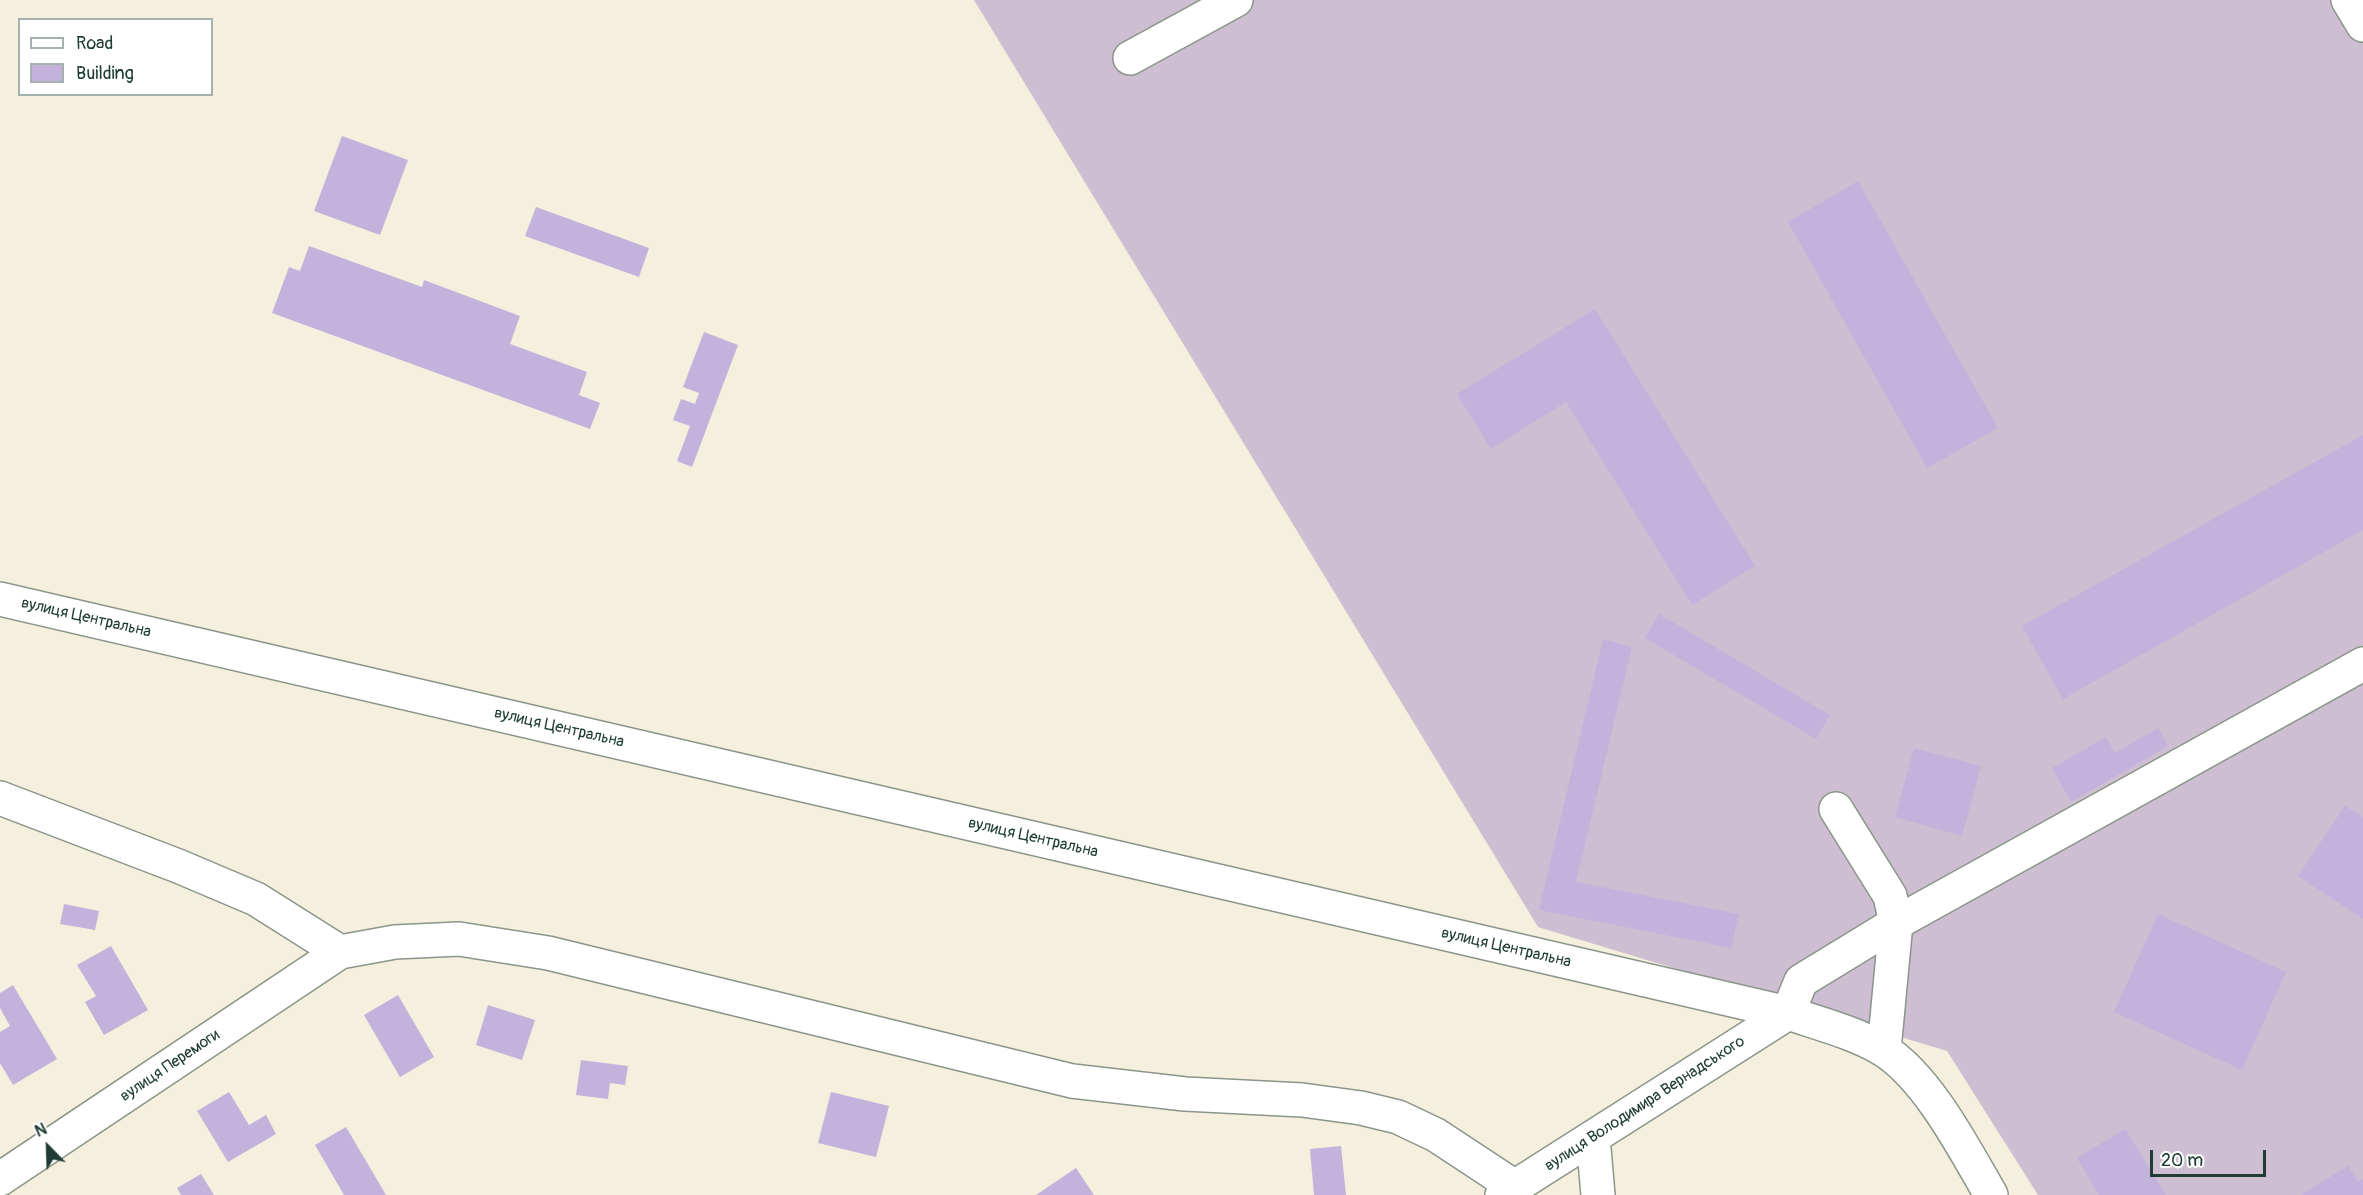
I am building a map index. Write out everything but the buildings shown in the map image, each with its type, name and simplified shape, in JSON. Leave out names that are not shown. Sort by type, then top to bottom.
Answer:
[{"type":"street","points":[[1130,58],[1236,0]]},
{"type":"street","points":[[2348,0],[2363,25]]},
{"type":"street","name":"вулиця Центральна","points":[[0,598],[1788,1013],[1855,1036],[1884,1050],[1912,1074],[1956,1135],[1991,1195]]},
{"type":"street","points":[[1788,1013],[1801,981],[1896,922],[2363,664]]},
{"type":"street","points":[[0,798],[178,866],[256,899],[340,952],[395,942],[459,939],[548,953],[1072,1081],[1185,1094],[1302,1100],[1361,1108],[1398,1117],[1436,1136],[1508,1191]]},
{"type":"street","points":[[1836,809],[1890,896],[1896,922],[1884,1050]]},
{"type":"street","name":"вулиця Перемоги","points":[[0,1179],[340,952]]},
{"type":"street","name":"вулиця Володимира Вернадського","points":[[1508,1191],[1788,1013]]},
{"type":"street","points":[[1593,1137],[1598,1195]]},
{"type":"shaded area","points":[[974,0],[2363,0],[2363,1195],[2038,1195],[1947,1051],[1538,927]]}]
